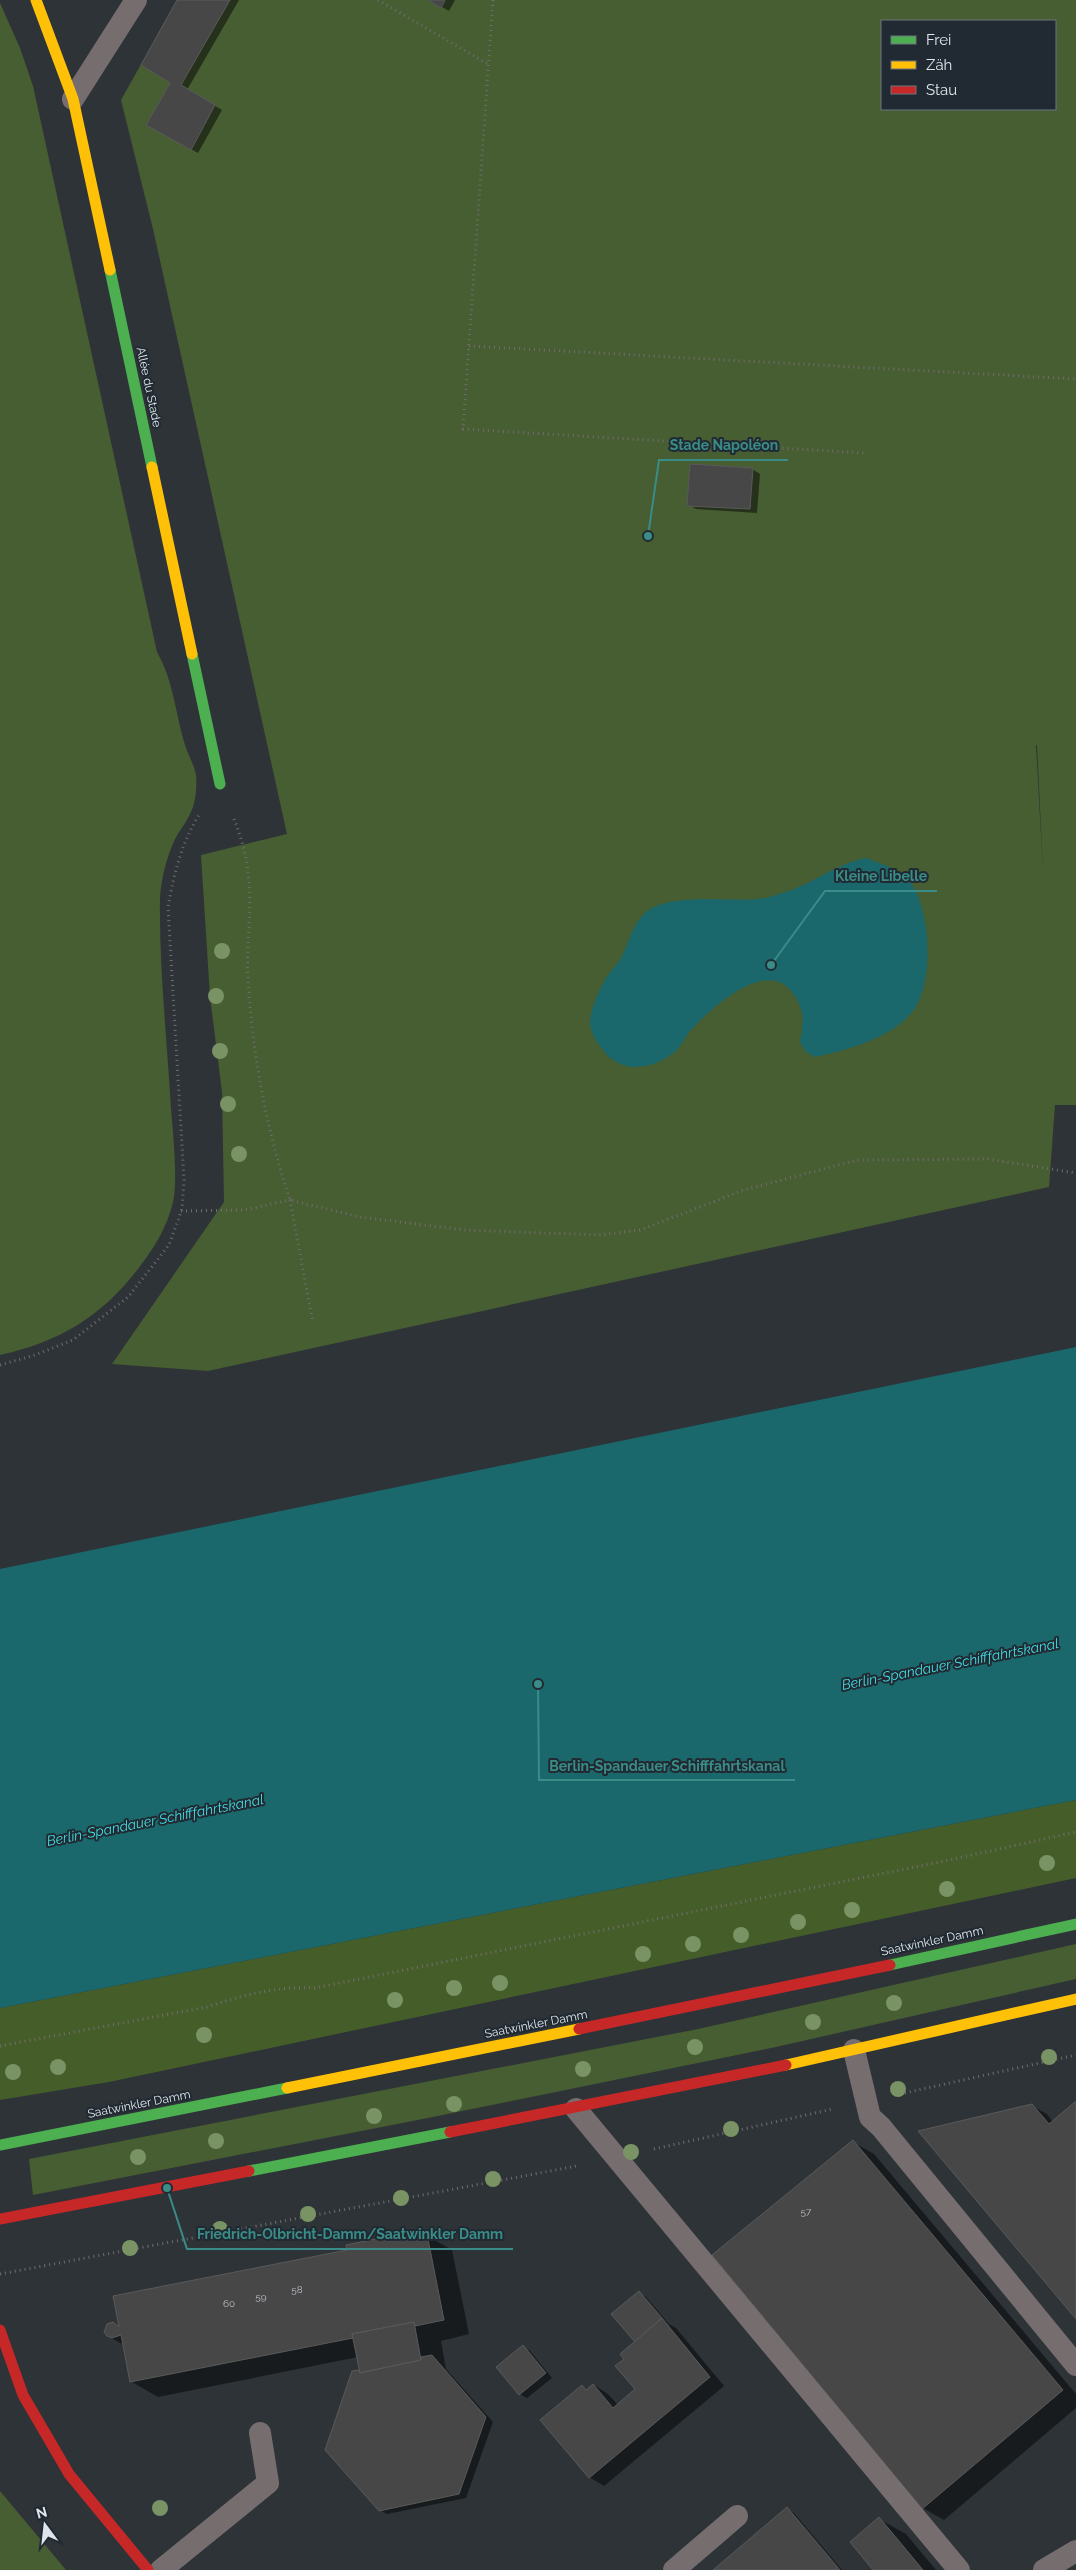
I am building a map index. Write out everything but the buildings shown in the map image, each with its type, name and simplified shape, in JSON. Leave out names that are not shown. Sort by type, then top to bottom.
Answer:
[{"type":"main road","name":"Allée du Stade","points":[[36,0],[44,16],[73,99],[220,784]]},
{"type":"main road","name":"Saatwinkler Damm","points":[[0,2145],[741,1997],[1076,1924]]},
{"type":"main road","points":[[0,2219],[576,2109],[854,2050],[1076,1999]]},
{"type":"main road","points":[[0,2330],[24,2395],[69,2474],[148,2570]]},
{"type":"lane","points":[[73,99],[136,0]]},
{"type":"lane","points":[[854,2050],[870,2117],[881,2127],[1076,2365]]},
{"type":"lane","points":[[576,2109],[959,2570]]},
{"type":"lane","points":[[161,2570],[268,2483],[260,2433]]},
{"type":"lane","points":[[674,2570],[737,2516]]},
{"type":"lane","points":[[1044,2570],[1076,2551]]},
{"type":"path","points":[[378,0],[488,64]]},
{"type":"path","points":[[493,0],[463,429],[864,453]]},
{"type":"path","points":[[469,346],[1076,379]]},
{"type":"path","points":[[0,1364],[35,1355],[73,1340],[97,1324],[128,1297],[169,1245],[181,1211],[184,1180],[168,907],[176,862],[192,827],[220,784]]},
{"type":"path","points":[[242,839],[249,882],[248,975],[252,1034],[260,1088],[278,1165],[290,1200],[314,1323]]},
{"type":"path","points":[[181,1211],[244,1210],[290,1200],[360,1217],[464,1230],[599,1235],[640,1230],[744,1190],[857,1160],[988,1159],[1076,1172]]},
{"type":"path","points":[[0,2046],[207,2007],[239,1996],[292,1987],[315,1988],[940,1862],[1076,1832]]},
{"type":"path","points":[[0,2274],[617,2158],[1076,2055]]},
{"type":"green space","points":[[177,0],[1076,0],[1076,1105],[1055,1105],[1049,1187],[208,1371],[112,1364],[224,1202],[222,1092],[210,997],[201,855],[287,834],[153,229],[121,100]],"holes":[[[1036,745],[1037,745],[1043,871]]]},
{"type":"green space","points":[[0,3],[20,48],[33,86],[157,652],[171,686],[185,745],[195,771],[196,795],[193,807],[175,839],[167,860],[160,898],[162,977],[175,1169],[173,1202],[164,1229],[138,1269],[124,1286],[94,1314],[60,1335],[21,1350],[0,1355]]},
{"type":"green space","points":[[1076,1800],[1076,1878],[109,2082],[0,2100],[0,2008]]},
{"type":"green space","points":[[1076,1944],[1076,1979],[776,2047],[433,2117],[33,2195],[29,2159],[698,2029]]},
{"type":"green space","points":[[0,2491],[66,2570],[0,2570]]},
{"type":"water","points":[[866,858],[891,867],[904,875],[913,887],[920,902],[925,921],[927,962],[925,981],[920,998],[913,1011],[893,1029],[868,1042],[815,1057],[806,1052],[800,1042],[802,1014],[795,996],[779,982],[766,980],[737,991],[723,1001],[690,1031],[677,1050],[651,1065],[632,1067],[623,1065],[614,1061],[600,1047],[590,1025],[594,1005],[603,983],[621,957],[634,928],[644,914],[654,907],[681,900],[745,900],[766,898],[802,886],[843,865]]},
{"type":"water","name":"Berlin-Spandauer Schifffahrtskanal","points":[[1076,1347],[1076,1800],[0,2008],[0,1569]]},
{"type":"traffic: fast","points":[[110,270],[152,467]]},
{"type":"traffic: fast","points":[[192,654],[220,784]]},
{"type":"traffic: fast","points":[[890,1965],[1076,1924]]},
{"type":"traffic: fast","points":[[0,2145],[287,2088]]},
{"type":"traffic: fast","points":[[249,2171],[450,2132]]},
{"type":"traffic: slow","points":[[36,0],[73,99],[110,270]]},
{"type":"traffic: slow","points":[[152,467],[192,654]]},
{"type":"traffic: slow","points":[[786,2065],[1076,1999]]},
{"type":"traffic: slow","points":[[287,2088],[579,2029]]},
{"type":"traffic: jam","points":[[579,2029],[890,1965]]},
{"type":"traffic: jam","points":[[450,2132],[786,2065]]},
{"type":"traffic: jam","points":[[0,2219],[249,2171]]},
{"type":"traffic: jam","points":[[0,2330],[23,2395],[69,2474],[148,2570]]},
{"type":"place","name":"Stade Napoléon","points":[[648,536]]},
{"type":"place","name":"Kleine Libelle","points":[[771,965]]},
{"type":"place","name":"Berlin-Spandauer Schifffahrtskanal","points":[[538,1684]]},
{"type":"place","name":"Friedrich-Olbricht-Damm/Saatwinkler Damm","points":[[167,2188]]}]
